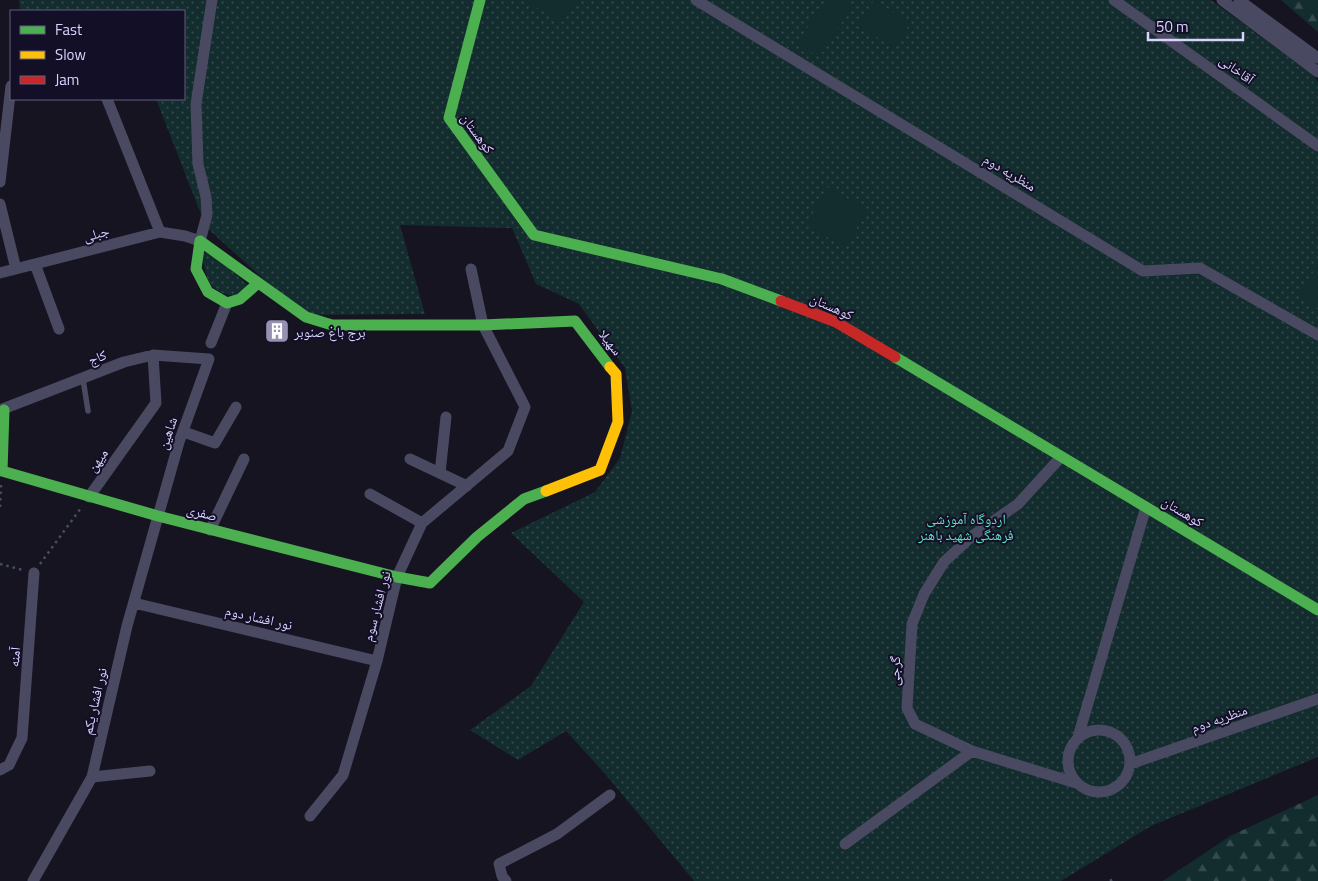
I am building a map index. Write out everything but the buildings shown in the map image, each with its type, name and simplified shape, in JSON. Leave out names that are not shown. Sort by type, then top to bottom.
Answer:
[{"type":"street","points":[[212,0],[196,104],[198,164],[206,197],[206,215],[196,269],[208,292],[227,303],[240,299],[258,283]]},
{"type":"street","name":"کوهستان","points":[[480,0],[448,118],[534,235],[722,279],[836,322],[1060,458],[1146,506],[1318,610]]},
{"type":"street","name":"منظریه دوم","points":[[696,0],[1143,271],[1200,268],[1318,335]]},
{"type":"street","name":"آقاخانی","points":[[1114,0],[1318,146]]},
{"type":"street","points":[[1222,0],[1318,72]]},
{"type":"street","points":[[1239,0],[1318,58]]},
{"type":"street","points":[[0,182],[10,95]]},
{"type":"street","points":[[106,100],[160,232]]},
{"type":"street","points":[[0,204],[16,269]]},
{"type":"street","name":"جبلی","points":[[0,273],[160,232],[185,236],[200,241]]},
{"type":"street","name":"سهیلا","points":[[200,241],[306,317],[332,325],[483,325],[575,321],[616,374],[618,422],[600,470],[524,499],[477,537],[430,582],[397,577]]},
{"type":"street","points":[[35,264],[59,329]]},
{"type":"street","name":"نور افشار سوم","points":[[310,816],[343,775],[377,661],[397,577],[422,523],[508,451],[525,407],[483,325],[471,269]]},
{"type":"street","points":[[211,343],[227,303]]},
{"type":"street","name":"کاج","points":[[2,410],[124,362],[153,355],[209,360]]},
{"type":"street","name":"میهن","points":[[89,497],[156,403],[153,355]]},
{"type":"street","name":"شاهین","points":[[158,516],[209,360]]},
{"type":"street","points":[[184,432],[215,443],[236,407]]},
{"type":"street","points":[[2,410],[2,471]]},
{"type":"street","points":[[440,473],[446,417]]},
{"type":"street","name":"گرجی","points":[[1060,458],[1018,504],[972,536],[944,562],[924,594],[912,624],[907,708],[915,724],[972,751],[1076,783]]},
{"type":"street","points":[[210,530],[244,459]]},
{"type":"street","points":[[410,459],[467,486]]},
{"type":"street","name":"صفری","points":[[2,471],[210,530],[397,577]]},
{"type":"street","points":[[370,494],[422,523]]},
{"type":"street","points":[[1078,737],[1146,506]]},
{"type":"street","name":"نور افشار یکم","points":[[33,881],[92,777],[134,603],[158,516]]},
{"type":"street","name":"آمنه","points":[[0,770],[9,765],[22,738],[34,573]]},
{"type":"street","name":"نور افشار دوم","points":[[134,603],[377,661]]},
{"type":"street","name":"منظریه دوم","points":[[1130,764],[1318,700]]},
{"type":"street","points":[[1098,729],[1118,736],[1125,744],[1129,753],[1130,764],[1122,783],[1104,792],[1088,791],[1076,783],[1067,764],[1072,744],[1078,737],[1088,731],[1098,729]]},
{"type":"street","points":[[845,844],[972,751]]},
{"type":"street","points":[[92,777],[150,771]]},
{"type":"street","points":[[506,881],[502,876],[499,864],[557,834],[610,795]]},
{"type":"lane","points":[[83,379],[88,411]]},
{"type":"path","points":[[0,507],[2,471]]},
{"type":"path","points":[[0,564],[34,573],[89,497]]},
{"type":"path","points":[[1110,881],[1115,877]]},
{"type":"green space","name":"اردوگاه آموزشی فرهنگی شهید باهنر","points":[[19,0],[1211,0],[1313,75],[1318,82],[1318,757],[1151,826],[1061,881],[694,881],[607,776],[566,731],[518,760],[470,730],[531,686],[584,602],[511,533],[595,492],[620,458],[632,411],[625,368],[579,304],[536,284],[512,228],[400,225],[425,314],[303,315],[206,227],[156,100],[185,100],[185,10],[20,10]]},
{"type":"green space","points":[[523,0],[575,0],[563,22]]},
{"type":"green space","points":[[826,0],[842,0],[852,7],[819,57],[797,43]]},
{"type":"green space","points":[[874,0],[910,23],[894,48],[858,25]]},
{"type":"green space","points":[[1281,0],[1318,0],[1318,32]]},
{"type":"green space","points":[[827,187],[867,209],[846,247],[806,226]]},
{"type":"green space","points":[[210,252],[249,286],[234,296],[218,291],[213,287],[205,270],[202,253]]},
{"type":"green space","points":[[1318,264],[1318,308],[1299,296]]},
{"type":"green space","points":[[1318,795],[1318,881],[1163,881],[1230,836]]},
{"type":"traffic: fast","points":[[480,0],[449,118],[534,235],[722,279],[781,301]]},
{"type":"traffic: fast","points":[[258,283],[240,299],[227,303],[208,292],[196,269],[200,241],[306,317],[332,325],[483,325],[575,321],[610,367]]},
{"type":"traffic: fast","points":[[895,357],[1318,610]]},
{"type":"traffic: fast","points":[[4,410],[2,471],[158,516],[397,577],[430,583],[477,537],[524,499],[546,491]]},
{"type":"traffic: slow","points":[[546,491],[600,470],[618,422],[616,374],[610,367]]},
{"type":"traffic: jam","points":[[781,301],[836,322],[895,357]]},
{"type":"place","name":"برج باغ صنوبر","points":[[277,331]]}]
